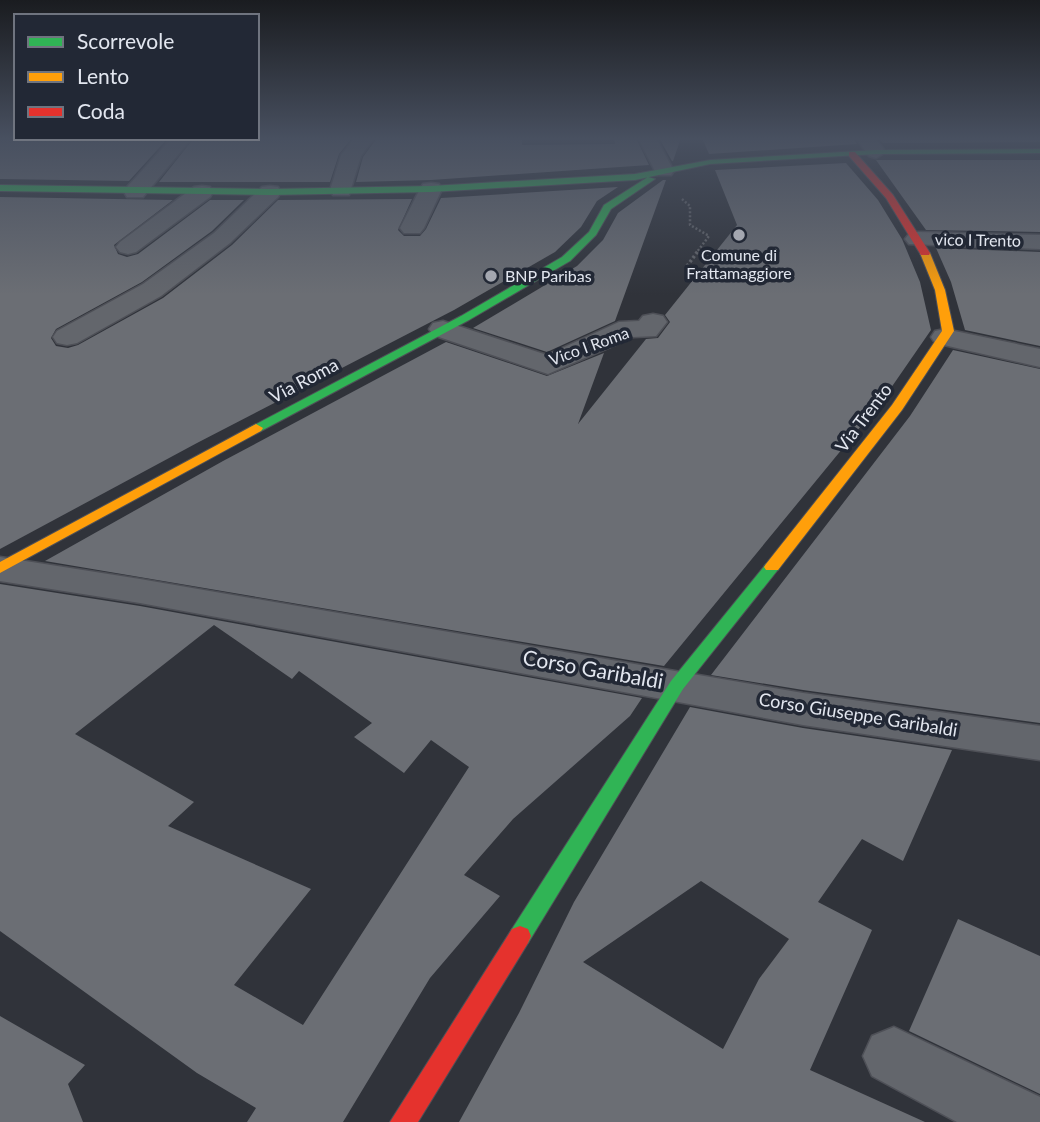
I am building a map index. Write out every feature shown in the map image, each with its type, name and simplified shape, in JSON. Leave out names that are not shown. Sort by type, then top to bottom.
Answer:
[{"type":"street","points":[[80,190],[370,190]]},
{"type":"street","points":[[411,228],[430,190]]},
{"type":"street","points":[[597,190],[605,196],[607,207]]},
{"type":"street","name":"Via Roma","points":[[0,569],[210,452],[443,330],[566,259],[593,233],[607,207],[633,190]]},
{"type":"street","points":[[885,190],[917,239],[938,282],[948,331],[945,337],[1040,358]]},
{"type":"street","points":[[128,247],[202,192]]},
{"type":"street","points":[[67,337],[152,290],[222,239],[270,192]]},
{"type":"street","name":"vico I Trento","points":[[917,239],[1040,242]]},
{"type":"street","name":"Vico I Roma","points":[[443,330],[548,365],[629,328],[646,330],[653,322]]},
{"type":"street","name":"Via Trento","points":[[677,685],[825,501],[897,407],[945,337]]},
{"type":"street","name":"Corso Garibaldi","points":[[0,569],[677,685],[404,1122]]},
{"type":"street","name":"Corso Giuseppe Garibaldi","points":[[677,685],[803,709],[1040,743]]},
{"type":"street","points":[[894,1056],[1022,1122]]},
{"type":"path","points":[[666,190],[690,206],[690,225],[709,236],[687,266]]},
{"type":"building","points":[[564,190],[613,190],[597,201],[581,227],[555,252],[454,310],[0,549],[0,197],[173,200],[114,245],[118,254],[127,257],[138,254],[210,200],[244,200],[212,231],[142,282],[56,329],[51,338],[56,346],[68,348],[163,298],[232,245],[278,200],[412,199],[398,230],[404,236],[420,236],[441,198]]},
{"type":"building","points":[[649,190],[662,190],[615,321],[547,352],[473,328],[577,266],[603,240],[618,213]]},
{"type":"building","points":[[723,190],[870,190],[902,239],[920,282],[931,330],[884,398],[664,666],[45,561],[223,461],[446,342],[547,376],[604,353],[578,424],[646,339],[658,338],[670,322],[665,315],[737,225]]},
{"type":"building","points":[[898,190],[1040,190],[1040,232],[926,230]]},
{"type":"building","points":[[936,248],[1040,252],[1040,346],[965,330],[951,282]]},
{"type":"building","points":[[953,350],[1040,369],[1040,723],[711,675],[910,416]]},
{"type":"building","points":[[0,584],[140,606],[642,698],[630,716],[513,819],[464,875],[500,896],[430,978],[343,1122],[247,1122],[256,1108],[197,1073],[0,931]],"holes":[[[214,625],[292,679],[299,671],[372,723],[354,737],[404,773],[431,740],[469,767],[303,1025],[234,985],[311,889],[168,826],[194,802],[75,734]]]},
{"type":"building","points":[[690,707],[803,728],[952,750],[903,861],[862,839],[818,902],[872,930],[810,1070],[925,1122],[459,1122],[519,1013],[574,902]],"holes":[[[701,881],[789,939],[759,979],[723,1049],[583,962]]]},
{"type":"building","points":[[958,919],[1040,956],[1040,1094],[909,1031]]},
{"type":"building","points":[[0,1016],[85,1065],[68,1084],[83,1122],[0,1122]]},
{"type":"traffic: fast","points":[[159,190],[358,190]]},
{"type":"traffic: fast","points":[[256,428],[465,318],[566,259],[593,233],[607,207],[633,190]]},
{"type":"traffic: fast","points":[[520,936],[677,685],[772,567]]},
{"type":"traffic: slow","points":[[772,567],[897,407],[948,331],[940,290],[925,253]]},
{"type":"traffic: slow","points":[[0,568],[256,428]]},
{"type":"traffic: jam","points":[[884,190],[925,253]]},
{"type":"traffic: jam","points":[[403,1122],[520,936]]},
{"type":"place","name":"Comune di Frattamaggiore","points":[[739,235]]},
{"type":"place","name":"BNP Paribas","points":[[491,276]]}]
